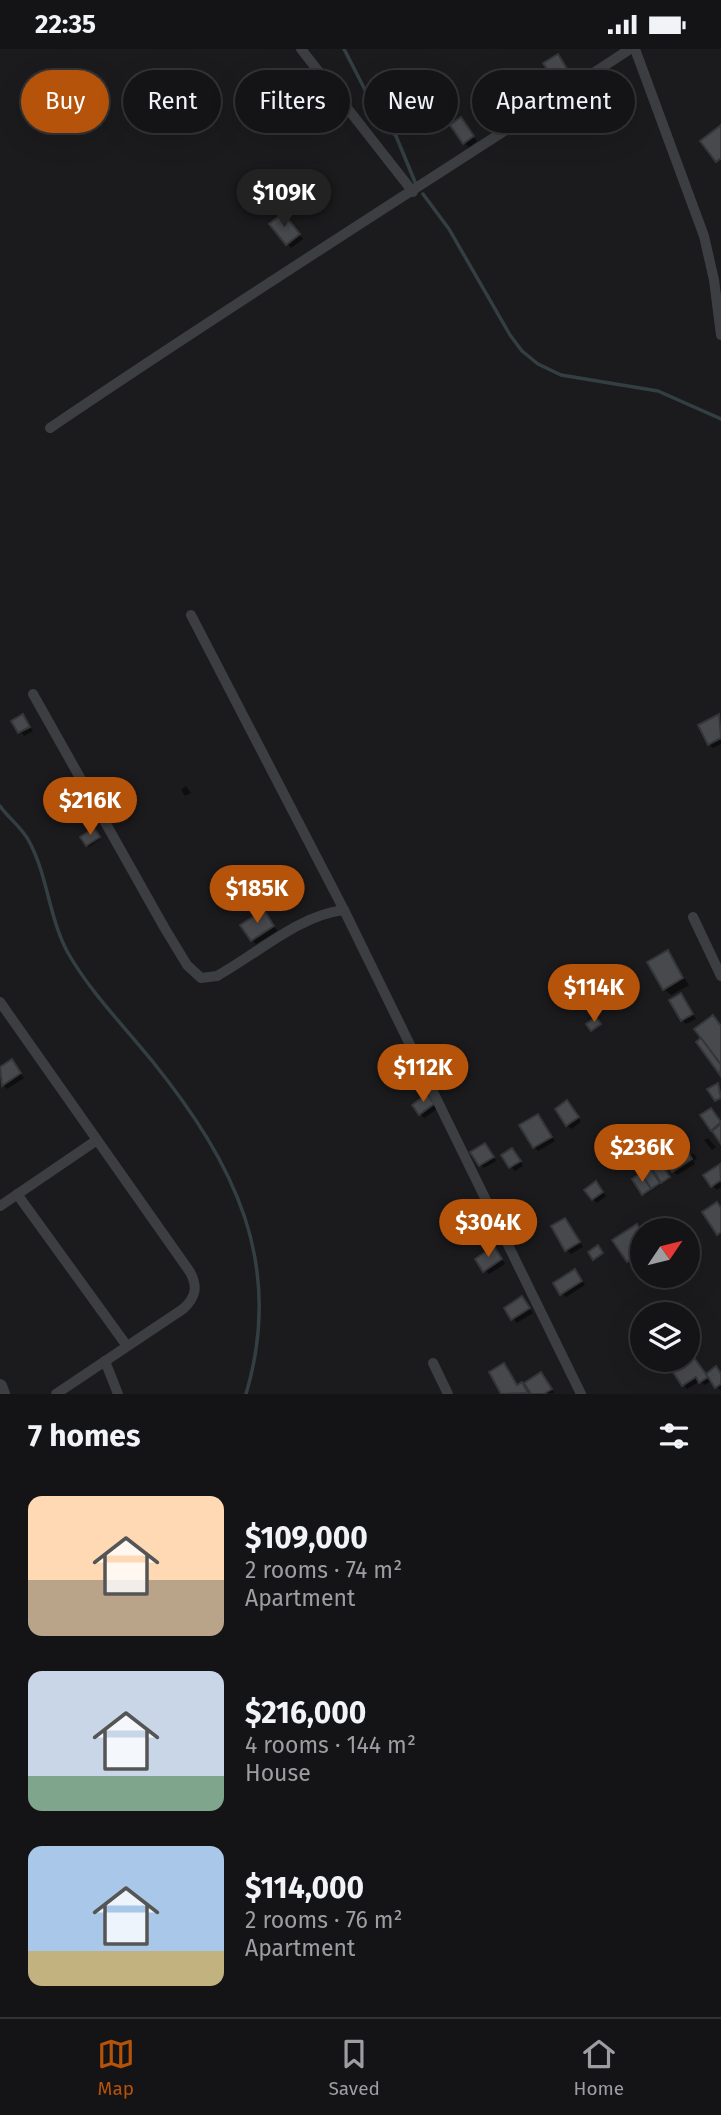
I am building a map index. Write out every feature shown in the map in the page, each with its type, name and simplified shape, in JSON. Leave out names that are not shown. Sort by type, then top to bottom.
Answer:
[{"type":"street","points":[[301,49],[413,192]]},
{"type":"street","points":[[50,428],[190,332],[413,192],[630,49]]},
{"type":"street","points":[[635,49],[704,236],[714,280],[721,335]]},
{"type":"street","points":[[191,615],[344,910],[581,1394]]},
{"type":"street","points":[[33,694],[164,927],[187,965],[201,978],[217,976],[306,923],[344,910]]},
{"type":"street","points":[[694,917],[721,976]]},
{"type":"street","points":[[0,1002],[195,1280],[195,1295],[190,1303],[56,1394]]},
{"type":"street","points":[[0,1206],[97,1140]]},
{"type":"street","points":[[17,1194],[127,1346]]},
{"type":"street","points":[[105,1361],[118,1394]]},
{"type":"street","points":[[433,1363],[449,1394]]},
{"type":"street","points":[[0,1386],[3,1394]]},
{"type":"building","points":[[558,54],[568,70],[548,70],[543,63]]},
{"type":"building","points":[[461,117],[474,136],[463,144],[455,133],[458,133],[458,119]]},
{"type":"building","points":[[721,125],[721,158],[716,162],[700,141]]},
{"type":"building","points":[[283,213],[300,234],[286,245],[269,224]]},
{"type":"building","points":[[23,714],[30,727],[18,733],[11,721]]},
{"type":"building","points":[[719,714],[721,738],[708,745],[698,725]]},
{"type":"building","points":[[94,828],[100,837],[86,846],[80,837]]},
{"type":"building","points":[[264,910],[274,926],[251,941],[240,925]]},
{"type":"building","points":[[668,950],[683,978],[663,990],[647,962]]},
{"type":"building","points":[[681,993],[693,1014],[681,1021],[669,1000]]},
{"type":"building","points":[[713,1015],[721,1026],[721,1065],[694,1029]]},
{"type":"building","points":[[596,1017],[601,1024],[591,1031],[586,1024]]},
{"type":"building","points":[[701,1038],[721,1065],[720,1075],[696,1042]]},
{"type":"building","points":[[12,1059],[21,1073],[2,1086],[0,1067]]},
{"type":"building","points":[[718,1083],[721,1098],[715,1101],[707,1089]]},
{"type":"building","points":[[427,1094],[434,1104],[419,1115],[412,1105]]},
{"type":"building","points":[[567,1100],[579,1117],[566,1126],[555,1109]]},
{"type":"building","points":[[711,1108],[721,1122],[711,1131],[700,1115]]},
{"type":"building","points":[[538,1114],[552,1137],[533,1148],[519,1125]]},
{"type":"building","points":[[721,1124],[721,1144],[712,1131]]},
{"type":"building","points":[[485,1143],[494,1157],[479,1166],[470,1152]]},
{"type":"building","points":[[685,1147],[692,1159],[672,1172],[664,1160]]},
{"type":"building","points":[[512,1148],[521,1161],[509,1168],[501,1155]]},
{"type":"building","points":[[660,1162],[670,1177],[661,1183],[651,1167]]},
{"type":"building","points":[[720,1164],[721,1180],[711,1187],[703,1175]]},
{"type":"building","points":[[650,1168],[660,1183],[651,1189],[641,1173]]},
{"type":"building","points":[[641,1173],[651,1189],[642,1195],[632,1179]]},
{"type":"building","points":[[596,1181],[603,1192],[592,1200],[584,1190]]},
{"type":"building","points":[[717,1202],[721,1208],[721,1232],[717,1235],[702,1212]]},
{"type":"building","points":[[523,1211],[528,1222],[516,1228],[510,1217]]},
{"type":"building","points":[[565,1218],[580,1242],[565,1251],[551,1226]]},
{"type":"building","points":[[630,1228],[630,1260],[627,1262],[612,1240]]},
{"type":"building","points":[[598,1245],[603,1253],[593,1260],[588,1252]]},
{"type":"building","points":[[494,1246],[502,1259],[483,1272],[475,1259]]},
{"type":"building","points":[[575,1269],[582,1281],[560,1295],[553,1283]]},
{"type":"building","points":[[522,1296],[530,1308],[511,1320],[504,1308]]},
{"type":"building","points":[[504,1363],[517,1385],[522,1382],[528,1393],[501,1394],[489,1372]]},
{"type":"building","points":[[700,1366],[708,1377],[699,1383],[696,1377],[682,1386],[673,1372],[700,1372]]},
{"type":"building","points":[[716,1366],[721,1374],[721,1384],[715,1388],[706,1374]]},
{"type":"building","points":[[541,1372],[552,1389],[544,1394],[531,1394],[524,1383]]},
{"type":"waterway","points":[[344,49],[379,117],[396,136],[415,182]]},
{"type":"waterway","points":[[423,194],[449,229],[510,335],[522,351],[538,364],[561,375],[658,391],[721,419]]},
{"type":"waterway","points":[[0,806],[30,843],[62,940],[77,968],[182,1100],[228,1177],[244,1217],[255,1258],[259,1301],[257,1346],[246,1394]]}]
